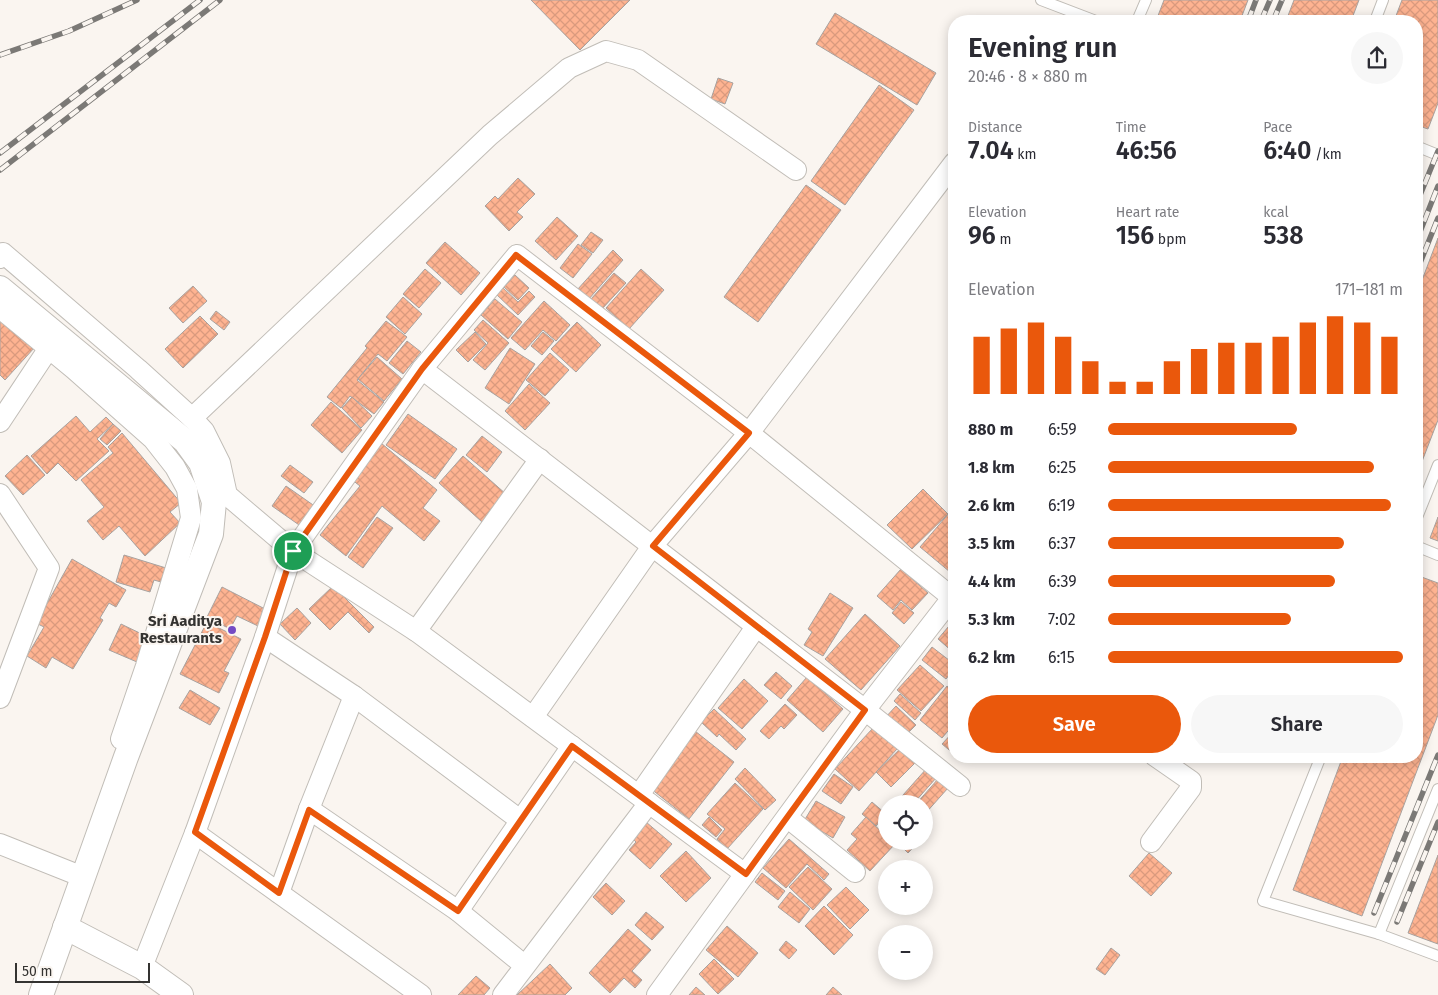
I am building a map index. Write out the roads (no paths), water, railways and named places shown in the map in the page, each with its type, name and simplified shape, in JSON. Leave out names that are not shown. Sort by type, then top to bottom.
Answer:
[{"type":"street","points":[[192,418],[490,135],[569,68],[606,51],[638,60],[796,170]]},
{"type":"street","points":[[533,717],[653,546],[749,433],[948,171]]},
{"type":"street","points":[[0,258],[3,254],[138,369],[192,418],[204,430],[220,463],[227,495],[293,551],[416,631],[746,874]]},
{"type":"street","points":[[142,967],[195,832],[265,637],[293,551],[422,369],[516,255],[749,433],[948,595]]},
{"type":"street","points":[[0,288],[186,441],[202,463],[214,502],[211,534],[126,757],[41,995]]},
{"type":"street","points":[[0,308],[50,348],[153,439],[176,467],[187,489],[192,518],[146,666],[93,818],[92,851]]},
{"type":"street","points":[[0,422],[50,348]]},
{"type":"street","points":[[422,369],[540,458],[960,786]]},
{"type":"street","points":[[416,631],[540,458]]},
{"type":"street","points":[[0,494],[49,568],[0,698]]},
{"type":"street","points":[[657,995],[865,710],[948,605]]},
{"type":"street","points":[[503,995],[644,799],[756,627]]},
{"type":"street","points":[[265,637],[354,696],[520,820]]},
{"type":"street","points":[[279,893],[354,696]]},
{"type":"street","points":[[458,911],[572,746]]},
{"type":"street","points":[[1151,842],[1190,788],[1191,782],[1165,763]]},
{"type":"street","points":[[309,810],[458,911],[524,966]]},
{"type":"street","points":[[788,818],[855,872]]},
{"type":"street","points":[[195,832],[421,995]]},
{"type":"street","points":[[0,844],[83,877]]},
{"type":"street","points":[[65,927],[142,967],[181,995]]},
{"type":"lane","points":[[1041,0],[1080,15]]},
{"type":"lane","points":[[1140,15],[1146,0]]},
{"type":"lane","points":[[1377,15],[1383,0]]},
{"type":"lane","points":[[1423,149],[1438,155]]},
{"type":"lane","points":[[1423,502],[1438,465]]},
{"type":"lane","points":[[1423,549],[1438,555]]},
{"type":"lane","points":[[1318,763],[1263,902],[1379,934],[1438,956]]},
{"type":"lane","points":[[1379,934],[1438,789]]},
{"type":"railway","points":[[0,55],[69,31],[137,0]]},
{"type":"railway","points":[[0,153],[200,0]]},
{"type":"railway","points":[[0,170],[220,0]]},
{"type":"railway","points":[[1250,15],[1256,0]]},
{"type":"railway","points":[[1264,15],[1270,0]]},
{"type":"railway","points":[[1276,15],[1282,0]]},
{"type":"railway","points":[[1423,188],[1438,151]]},
{"type":"railway","points":[[1423,224],[1438,186]]},
{"type":"railway","points":[[1423,256],[1438,218]]},
{"type":"railway","points":[[1374,913],[1438,755]]},
{"type":"railway","points":[[1397,922],[1438,822]]},
{"type":"place","name":"Sri Aaditya Restaurants","points":[[232,630]]}]
